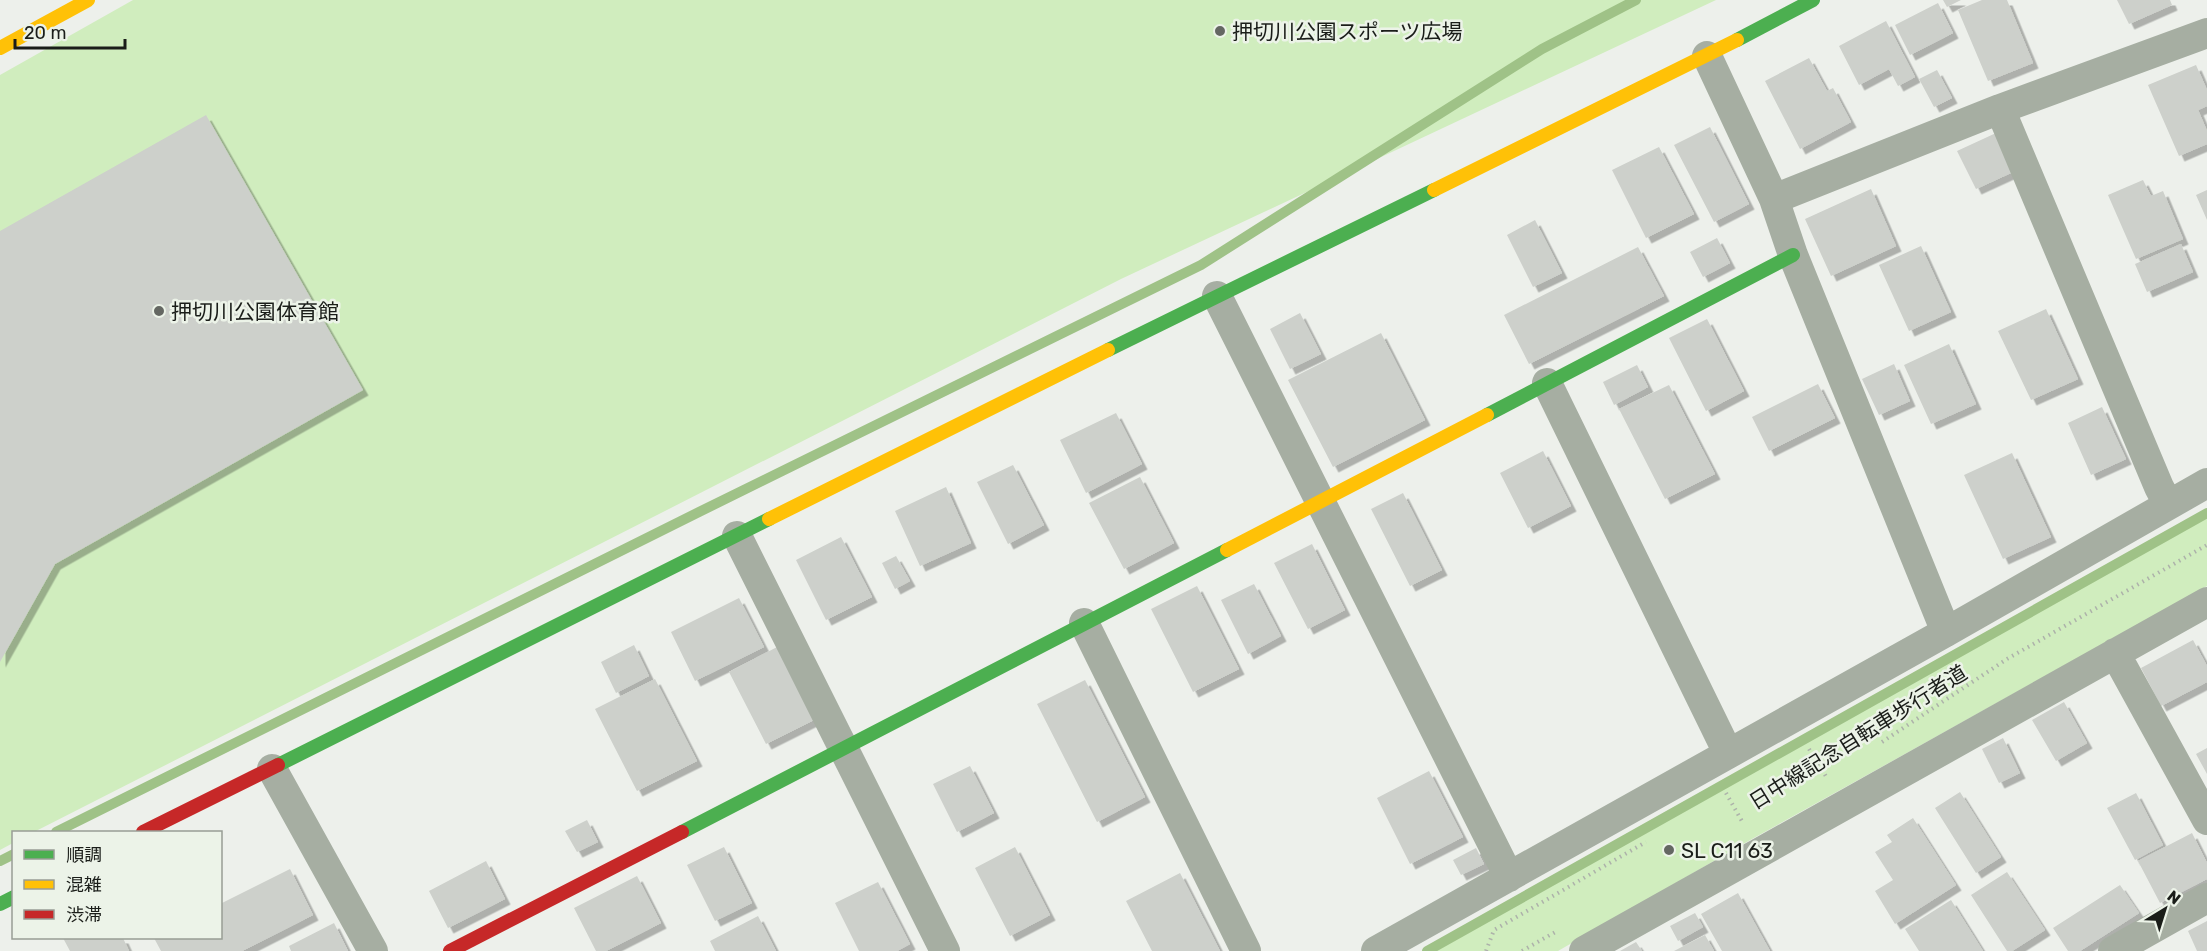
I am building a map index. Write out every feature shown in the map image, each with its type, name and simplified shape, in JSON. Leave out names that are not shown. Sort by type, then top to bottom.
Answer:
[{"type":"street","points":[[0,48],[88,0]]},
{"type":"street","points":[[145,831],[1217,296],[1707,56],[1813,0]]},
{"type":"street","points":[[1774,199],[2000,109],[2206,34]]},
{"type":"street","points":[[1707,56],[1774,199],[1793,255],[1946,632]]},
{"type":"street","points":[[2000,109],[2168,504]]},
{"type":"street","points":[[450,951],[845,749],[1084,622],[1793,255]]},
{"type":"street","points":[[1217,296],[1509,877]]},
{"type":"street","points":[[1547,382],[1728,753]]},
{"type":"street","points":[[1376,951],[2207,483]]},
{"type":"street","points":[[736,536],[945,951]]},
{"type":"street","points":[[1584,951],[2207,602]]},
{"type":"street","points":[[1084,622],[1246,951]]},
{"type":"street","points":[[2115,653],[2207,820]]},
{"type":"street","points":[[272,769],[373,951]]},
{"type":"street","points":[[2113,951],[2207,898]]},
{"type":"path","name":"日中線記念自転車歩行者道","points":[[1877,745],[2007,659],[2207,545]]},
{"type":"path","name":"日中線記念自転車歩行者道","points":[[1800,755],[1810,749],[1827,778],[1817,784]]},
{"type":"path","points":[[1717,801],[1726,794],[1738,790]]},
{"type":"path","points":[[1726,794],[1744,826]]},
{"type":"path","points":[[1486,951],[1494,930],[1656,836]]},
{"type":"path","points":[[1522,951],[1563,927]]},
{"type":"green space","points":[[133,0],[1716,0],[1121,279],[36,831],[12,831],[12,844],[0,850],[0,75]]},
{"type":"green space","points":[[2207,518],[2207,586],[1752,839],[1558,951],[1436,951]]},
{"type":"building","points":[[1943,0],[1961,0],[1947,7]]},
{"type":"building","points":[[1982,0],[2007,0],[2033,63],[1988,81],[1958,10]]},
{"type":"building","points":[[2117,0],[2170,0],[2172,5],[2129,24]]},
{"type":"building","points":[[1938,3],[1953,33],[1910,55],[1895,25]]},
{"type":"building","points":[[1886,21],[1915,77],[1898,86],[1889,69],[1859,85],[1839,46]]},
{"type":"building","points":[[1809,58],[1827,91],[1833,88],[1851,122],[1800,149],[1765,81]]},
{"type":"building","points":[[2196,65],[2207,90],[2207,106],[2198,110],[2207,131],[2207,144],[2179,156],[2148,85]]},
{"type":"building","points":[[1937,70],[1952,98],[1934,107],[1919,79]]},
{"type":"building","name":"押切川公園体育館","points":[[206,115],[363,390],[55,564],[0,662],[0,231]]},
{"type":"building","points":[[1710,127],[1749,204],[1714,222],[1674,145]]},
{"type":"building","points":[[1996,133],[2013,172],[1976,189],[1957,151]]},
{"type":"building","points":[[1659,147],[1694,214],[1646,238],[1612,170]]},
{"type":"building","points":[[2143,180],[2151,196],[2163,191],[2183,239],[2136,259],[2108,195]]},
{"type":"building","points":[[1871,189],[1896,246],[1831,276],[1805,219]]},
{"type":"building","points":[[2207,190],[2207,220],[2196,195]]},
{"type":"building","points":[[1535,220],[1562,273],[1533,287],[1507,235]]},
{"type":"building","points":[[1717,238],[1730,263],[1703,277],[1690,252]]},
{"type":"building","points":[[2181,244],[2193,272],[2147,292],[2135,264]]},
{"type":"building","points":[[1921,246],[1951,312],[1909,331],[1879,265]]},
{"type":"building","points":[[1638,247],[1664,296],[1529,364],[1504,315]]},
{"type":"building","points":[[2046,309],[2078,379],[2031,400],[1998,331]]},
{"type":"building","points":[[1300,313],[1321,354],[1290,369],[1270,329]]},
{"type":"building","points":[[1707,319],[1744,391],[1706,411],[1669,338]]},
{"type":"building","points":[[1381,333],[1425,420],[1333,467],[1288,380]]},
{"type":"building","points":[[1949,344],[1976,404],[1931,424],[1904,365]]},
{"type":"building","points":[[1894,364],[1910,401],[1879,415],[1862,379]]},
{"type":"building","points":[[1637,365],[1648,387],[1614,405],[1603,382]]},
{"type":"building","points":[[1818,384],[1835,418],[1769,451],[1752,417]]},
{"type":"building","points":[[1669,385],[1715,474],[1665,499],[1619,409]]},
{"type":"building","points":[[2102,407],[2126,459],[2091,475],[2068,423]]},
{"type":"building","points":[[1116,413],[1142,464],[1086,493],[1060,440]]},
{"type":"building","points":[[1543,451],[1571,506],[1528,528],[1500,473]]},
{"type":"building","points":[[2012,453],[2051,537],[2003,559],[1964,475]]},
{"type":"building","points":[[1013,465],[1044,525],[1008,544],[977,482]]},
{"type":"building","points":[[1140,477],[1174,543],[1124,569],[1089,503]]},
{"type":"building","points":[[946,487],[971,543],[920,566],[895,511]]},
{"type":"building","points":[[1403,493],[1442,570],[1410,586],[1371,509]]},
{"type":"building","points":[[841,537],[872,597],[826,620],[796,560]]},
{"type":"building","points":[[1312,544],[1345,610],[1308,629],[1274,563]]},
{"type":"building","points":[[896,556],[910,581],[895,589],[882,563]]},
{"type":"building","points":[[1254,584],[1281,636],[1248,654],[1221,600]]},
{"type":"building","points":[[1197,586],[1239,669],[1193,692],[1151,609]]},
{"type":"building","points":[[739,598],[764,647],[695,681],[671,632]]},
{"type":"building","points":[[2193,640],[2207,666],[2207,682],[2161,706],[2141,668]]},
{"type":"building","points":[[634,645],[649,676],[616,693],[601,662]]},
{"type":"building","points":[[779,646],[816,719],[766,744],[729,672]]},
{"type":"building","points":[[655,679],[697,761],[637,791],[595,709]]},
{"type":"building","points":[[1085,680],[1145,797],[1097,822],[1037,704]]},
{"type":"building","points":[[2064,702],[2087,743],[2056,761],[2032,720]]},
{"type":"building","points":[[2003,738],[2020,773],[1999,783],[1982,749]]},
{"type":"building","points":[[2207,748],[2207,774],[2196,754]]},
{"type":"building","points":[[970,766],[994,813],[957,832],[933,784]]},
{"type":"building","points":[[1429,771],[1463,837],[1410,864],[1377,798]]},
{"type":"building","points":[[1960,792],[2001,857],[1976,873],[1935,808]]},
{"type":"building","points":[[2136,793],[2163,845],[2135,860],[2107,808]]},
{"type":"building","points":[[1913,818],[1956,885],[1895,924],[1875,891],[1893,880],[1875,852],[1892,842],[1887,835]]},
{"type":"building","points":[[587,820],[598,842],[577,852],[565,831]]},
{"type":"building","points":[[2192,833],[2207,863],[2207,879],[2160,903],[2138,861]]},
{"type":"building","points":[[724,847],[752,903],[715,921],[687,865]]},
{"type":"building","points":[[1015,847],[1050,915],[1010,936],[975,868]]},
{"type":"building","points":[[1476,848],[1484,864],[1461,875],[1453,860]]},
{"type":"building","points":[[486,861],[505,899],[448,928],[429,891]]},
{"type":"building","points":[[290,869],[313,915],[242,951],[161,951],[155,939],[222,939],[222,903]]},
{"type":"building","points":[[2007,872],[2045,930],[2012,951],[2007,951],[1971,895]]},
{"type":"building","points":[[1180,873],[1220,951],[1152,951],[1126,901]]},
{"type":"building","points":[[637,876],[661,923],[606,951],[596,951],[574,908]]},
{"type":"building","points":[[878,882],[910,944],[897,951],[859,951],[835,903]]},
{"type":"building","points":[[2120,885],[2139,913],[2080,951],[2068,951],[2053,928]]},
{"type":"building","points":[[1738,893],[1770,951],[1722,951],[1701,914]]},
{"type":"building","points":[[1951,900],[1983,951],[1919,951],[1905,929]]},
{"type":"building","points":[[1695,913],[1703,927],[1678,941],[1670,926]]},
{"type":"building","points":[[758,916],[776,951],[715,951],[710,941]]},
{"type":"building","points":[[2207,921],[2207,951],[2197,951],[2188,931]]},
{"type":"building","points":[[334,923],[348,951],[291,951],[289,946]]},
{"type":"building","points":[[1705,935],[1714,951],[1674,951]]},
{"type":"building","points":[[64,939],[123,939],[129,951],[70,951]]},
{"type":"building","points":[[1636,942],[1642,951],[1620,951]]},
{"type":"waterway","points":[[58,831],[1201,265],[1542,49],[1636,0]]},
{"type":"waterway","points":[[1427,951],[2207,513]]},
{"type":"waterway","points":[[0,861],[12,855]]},
{"type":"traffic: fast","points":[[1737,40],[1813,0]]},
{"type":"traffic: fast","points":[[1108,350],[1434,190]]},
{"type":"traffic: fast","points":[[1487,415],[1793,255]]},
{"type":"traffic: fast","points":[[278,765],[769,519]]},
{"type":"traffic: fast","points":[[682,832],[1227,550]]},
{"type":"traffic: fast","points":[[0,904],[12,898]]},
{"type":"traffic: slow","points":[[0,48],[88,0]]},
{"type":"traffic: slow","points":[[1434,190],[1737,40]]},
{"type":"traffic: slow","points":[[769,519],[1108,350]]},
{"type":"traffic: slow","points":[[1227,550],[1487,415]]},
{"type":"traffic: jam","points":[[145,831],[278,765]]},
{"type":"traffic: jam","points":[[450,951],[682,832]]},
{"type":"place","name":"押切川公園スポーツ広場","points":[[1220,31]]},
{"type":"place","name":"押切川公園体育館","points":[[159,311]]},
{"type":"place","name":"SL C11 63","points":[[1669,850]]}]
